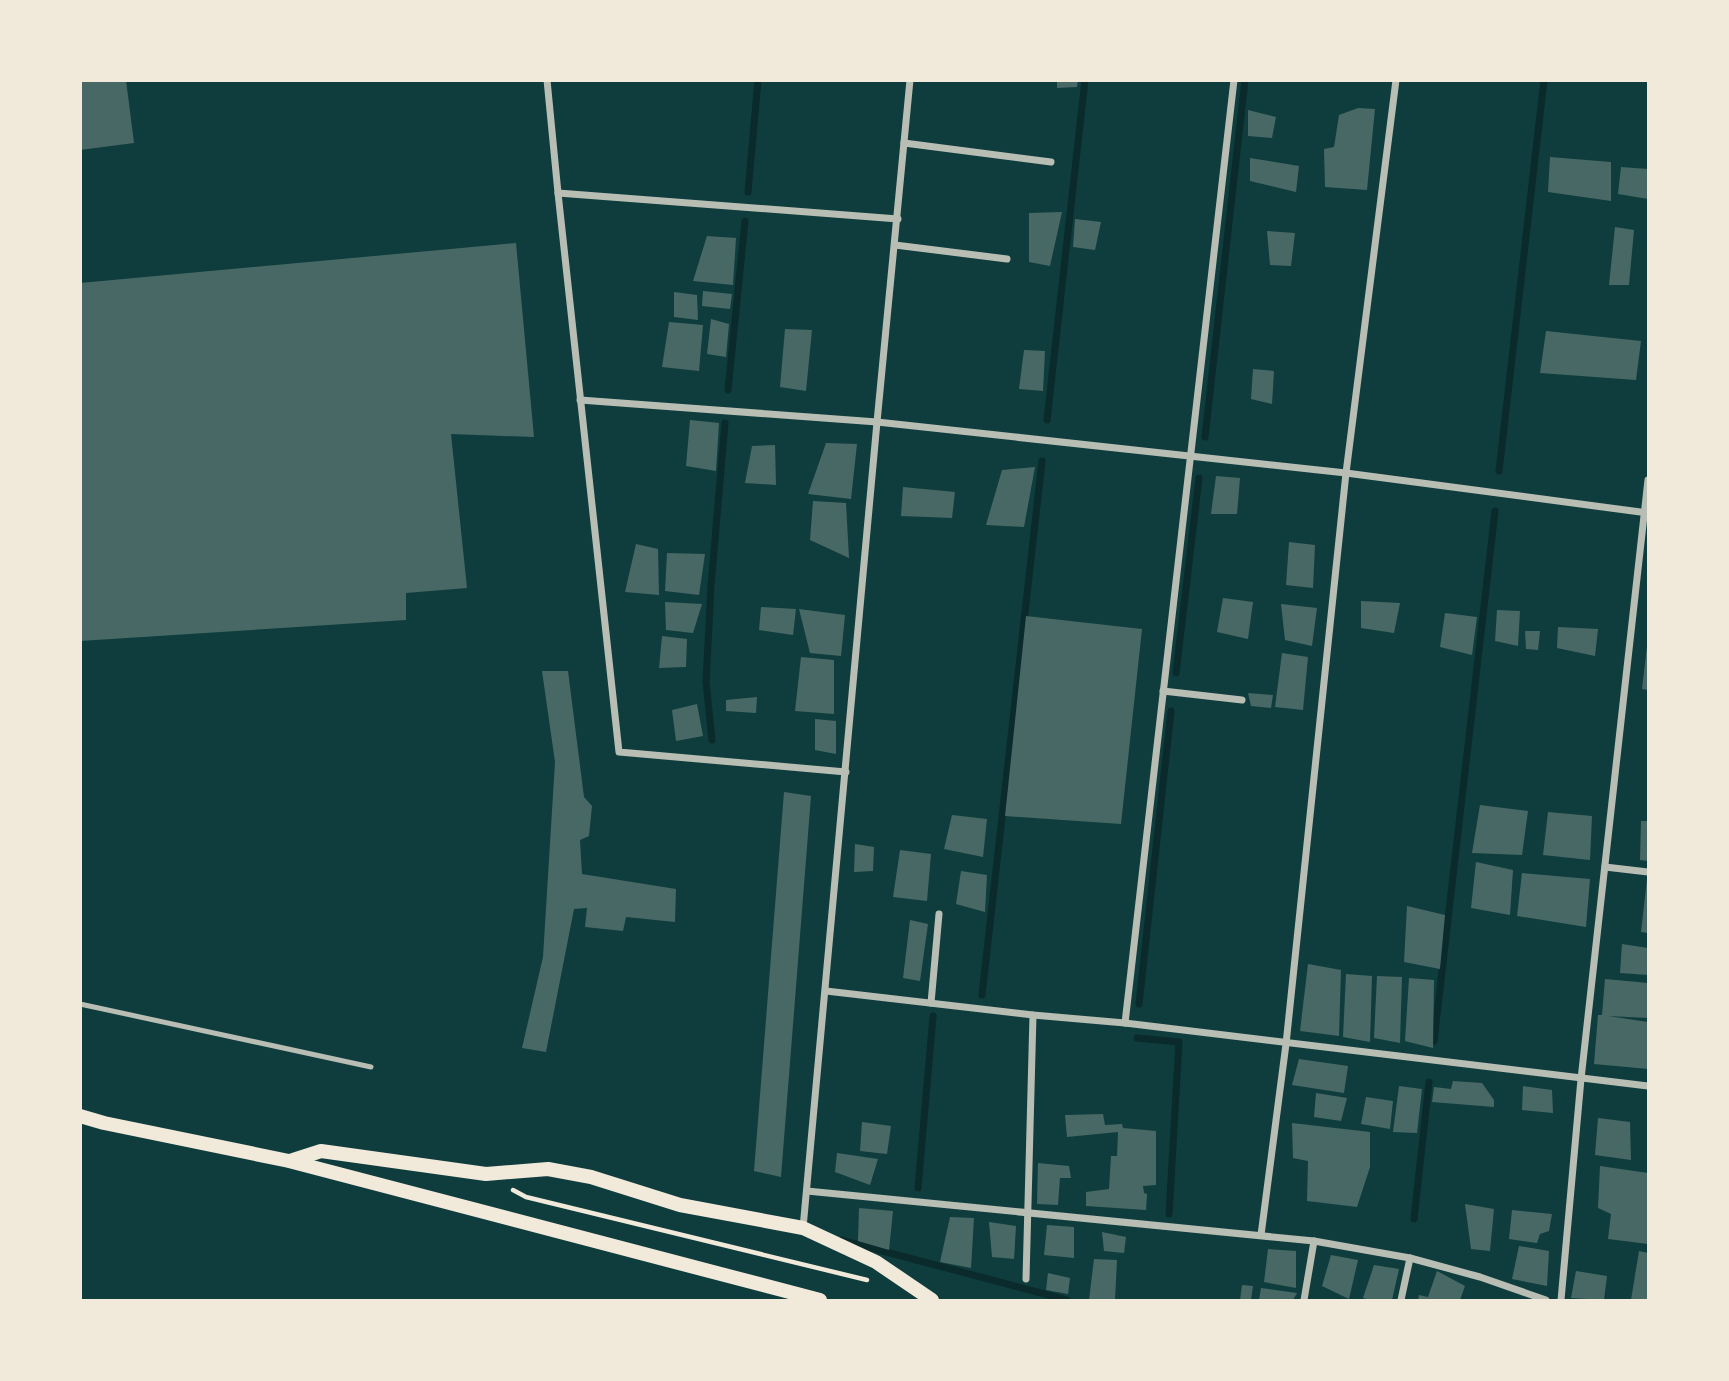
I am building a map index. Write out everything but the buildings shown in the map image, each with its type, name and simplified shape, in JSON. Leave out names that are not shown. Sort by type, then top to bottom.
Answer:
[{"type":"main road","points":[[80,1116],[289,1161],[820,1300]]},
{"type":"main road","points":[[289,1161],[321,1151],[486,1174],[548,1169],[591,1177],[680,1205],[803,1228],[876,1262],[932,1300]]},
{"type":"street","points":[[547,80],[619,751],[846,772]]},
{"type":"street","points":[[803,1228],[911,80]]},
{"type":"street","points":[[1125,1023],[1234,80]]},
{"type":"street","points":[[1261,1235],[1286,1044],[1346,473],[1396,80]]},
{"type":"street","points":[[904,143],[1051,162]]},
{"type":"street","points":[[558,193],[898,219]]},
{"type":"street","points":[[895,245],[1007,259]]},
{"type":"street","points":[[580,400],[877,422],[1346,473],[1647,512]]},
{"type":"street","points":[[1561,1300],[1581,1079],[1647,512],[1648,480]]},
{"type":"street","points":[[1163,691],[1242,700]]},
{"type":"street","points":[[1605,867],[1648,872]]},
{"type":"street","points":[[931,1003],[939,914]]},
{"type":"street","points":[[826,991],[1125,1023],[1648,1086]]},
{"type":"street","points":[[1026,1279],[1034,1015]]},
{"type":"street","points":[[807,1191],[1314,1241],[1410,1258],[1546,1300]]},
{"type":"street","points":[[1304,1300],[1314,1241]]},
{"type":"street","points":[[1401,1300],[1410,1258]]},
{"type":"lane","points":[[80,1004],[371,1067]]},
{"type":"path","points":[[486,1174],[526,1197],[870,1280]]},
{"type":"waterway","points":[[748,192],[758,80]]},
{"type":"waterway","points":[[1047,420],[1085,80]]},
{"type":"waterway","points":[[1205,437],[1245,80]]},
{"type":"waterway","points":[[1499,471],[1544,80]]},
{"type":"waterway","points":[[728,390],[745,221]]},
{"type":"waterway","points":[[712,740],[706,682],[725,423]]},
{"type":"waterway","points":[[982,995],[1042,461]]},
{"type":"waterway","points":[[1176,673],[1199,478]]},
{"type":"waterway","points":[[1434,1041],[1495,511]]},
{"type":"waterway","points":[[1139,1004],[1171,711]]},
{"type":"waterway","points":[[918,1188],[933,1016]]},
{"type":"waterway","points":[[1137,1038],[1179,1042],[1169,1214]]},
{"type":"waterway","points":[[1414,1219],[1429,1082]]},
{"type":"waterway","points":[[841,1240],[1067,1300]]}]
